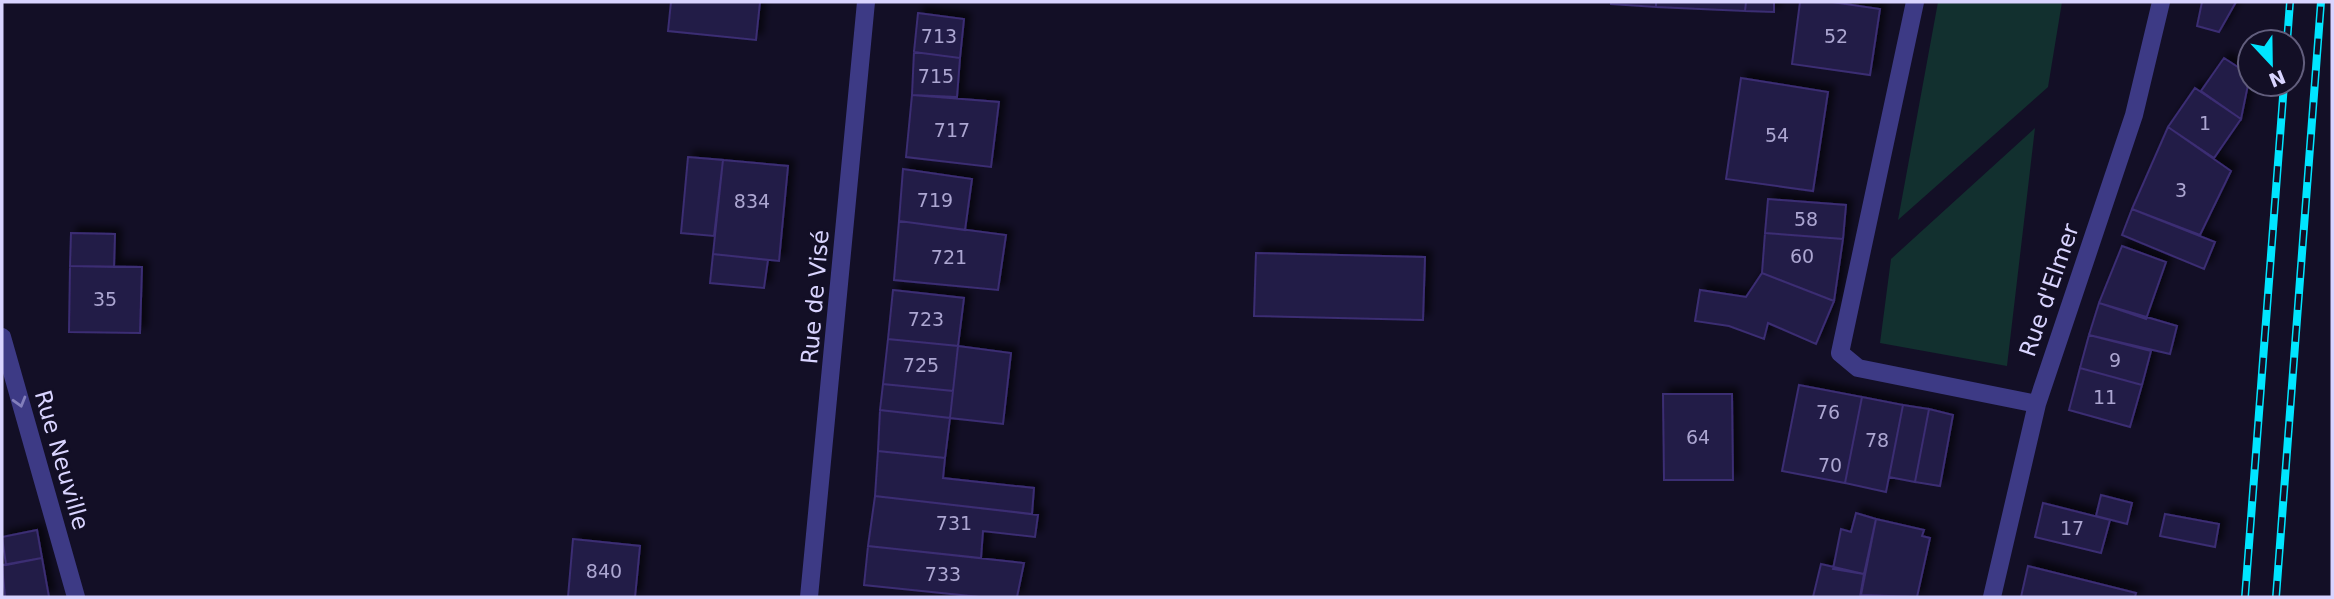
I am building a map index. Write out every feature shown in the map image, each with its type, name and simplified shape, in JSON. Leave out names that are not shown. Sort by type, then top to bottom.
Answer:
[{"type":"street","name":"Rue de Visé","points":[[809,597],[866,2]]},
{"type":"street","points":[[1914,2],[1840,353],[1858,368],[2037,404]]},
{"type":"street","name":"Rue d'Elmer","points":[[1993,597],[2037,404],[2134,115],[2161,2]]},
{"type":"street","name":"Rue Neuville","points":[[2,337],[76,597]]},
{"type":"green space","points":[[1938,2],[2062,2],[2048,87],[1898,220]]},
{"type":"green space","points":[[2035,128],[2007,366],[1880,343],[1891,259]]},
{"type":"building","points":[[671,2],[760,2],[756,40],[668,31]]},
{"type":"building","points":[[1656,2],[1656,7],[1611,4]]},
{"type":"building","points":[[1656,2],[1746,2],[1745,11],[1656,7]]},
{"type":"building","points":[[1746,2],[1774,2],[1774,12],[1745,11]]},
{"type":"building","points":[[1800,2],[1832,2],[1880,9],[1870,75],[1792,64]]},
{"type":"building","points":[[2202,2],[2236,2],[2219,32],[2197,26]]},
{"type":"building","points":[[918,13],[964,19],[960,58],[914,52]]},
{"type":"building","points":[[914,52],[960,58],[957,97],[912,95]]},
{"type":"building","points":[[2224,58],[2236,66],[2236,98],[2245,98],[2241,119],[2201,91]]},
{"type":"building","points":[[1741,78],[1828,92],[1813,191],[1726,179]]},
{"type":"building","points":[[2195,88],[2241,119],[2214,158],[2168,127]]},
{"type":"building","points":[[912,95],[999,102],[991,167],[906,157]]},
{"type":"building","points":[[2168,127],[2231,171],[2200,235],[2132,209]]},
{"type":"building","points":[[688,157],[723,160],[714,236],[681,233]]},
{"type":"building","points":[[723,160],[788,166],[779,261],[713,254]]},
{"type":"building","points":[[903,169],[972,179],[965,230],[899,221]]},
{"type":"building","points":[[1768,199],[1846,205],[1843,239],[1765,233]]},
{"type":"building","points":[[2132,209],[2215,242],[2204,269],[2122,235]]},
{"type":"building","points":[[899,221],[1006,235],[998,290],[894,280]]},
{"type":"building","points":[[71,233],[115,234],[114,267],[70,266]]},
{"type":"building","points":[[1765,233],[1843,239],[1834,301],[1762,273]]},
{"type":"building","points":[[2122,246],[2166,262],[2146,319],[2099,303]]},
{"type":"building","points":[[1256,253],[1425,257],[1423,320],[1254,316]]},
{"type":"building","points":[[713,254],[768,260],[764,288],[710,283]]},
{"type":"building","points":[[70,266],[142,267],[140,333],[69,332]]},
{"type":"building","points":[[1762,273],[1834,301],[1816,344],[1768,323],[1764,339],[1729,326],[1695,321],[1700,290],[1746,297]]},
{"type":"building","points":[[893,290],[964,298],[958,346],[888,339]]},
{"type":"building","points":[[2099,303],[2177,326],[2170,354],[2089,335]]},
{"type":"building","points":[[2089,335],[2151,351],[2142,385],[2080,368]]},
{"type":"building","points":[[888,339],[958,346],[953,391],[883,384]]},
{"type":"building","points":[[958,346],[1011,353],[1003,424],[950,418]]},
{"type":"building","points":[[2080,368],[2142,385],[2130,427],[2069,410]]},
{"type":"building","points":[[883,384],[953,391],[950,418],[880,410]]},
{"type":"building","points":[[1799,385],[1862,397],[1845,483],[1782,471]]},
{"type":"building","points":[[1663,394],[1732,394],[1733,480],[1664,480]]},
{"type":"building","points":[[1862,397],[1903,405],[1886,492],[1845,483]]},
{"type":"building","points":[[1903,405],[1929,409],[1915,482],[1889,477]]},
{"type":"building","points":[[1929,409],[1953,415],[1940,486],[1915,482]]},
{"type":"building","points":[[880,410],[950,418],[945,458],[878,451]]},
{"type":"building","points":[[878,451],[945,458],[943,478],[1034,488],[1032,514],[875,496]]},
{"type":"building","points":[[2101,495],[2132,503],[2127,524],[2096,516]]},
{"type":"building","points":[[875,496],[1038,515],[1035,537],[983,531],[981,558],[868,546]]},
{"type":"building","points":[[2043,503],[2110,520],[2101,553],[2035,537]]},
{"type":"building","points":[[1856,513],[1876,519],[1864,574],[1833,569],[1841,529],[1851,532]]},
{"type":"building","points":[[2165,514],[2219,524],[2215,547],[2160,536]]},
{"type":"building","points":[[1876,519],[1924,530],[1922,536],[1930,538],[1917,597],[1861,595]]},
{"type":"building","points":[[37,530],[42,558],[6,565],[2,537]]},
{"type":"building","points":[[573,539],[640,546],[635,597],[568,597]]},
{"type":"building","points":[[868,546],[1024,563],[1017,597],[980,597],[864,585]]},
{"type":"building","points":[[42,558],[49,597],[5,597],[2,565]]},
{"type":"building","points":[[1821,564],[1864,574],[1860,597],[1813,597]]},
{"type":"building","points":[[2028,566],[2136,593],[2135,597],[2021,597]]},
{"type":"railway","points":[[2288,28],[2290,2]]},
{"type":"railway","points":[[2276,597],[2321,2]]},
{"type":"railway","points":[[2245,597],[2283,98]]}]
